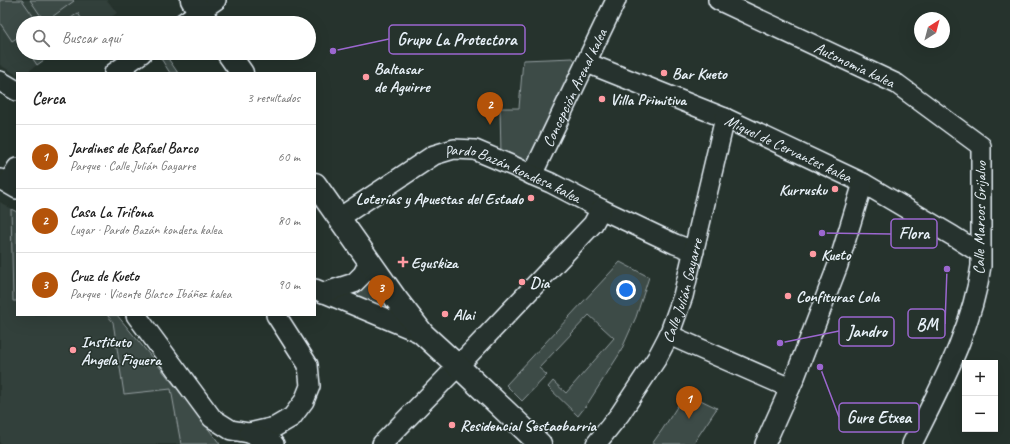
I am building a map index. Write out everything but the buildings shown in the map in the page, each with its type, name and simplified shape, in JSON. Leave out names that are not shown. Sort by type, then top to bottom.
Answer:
[{"type":"street","name":"Concepción Arenal kalea","points":[[532,175],[616,0]]},
{"type":"street","name":"Autonomia kalea","points":[[718,0],[897,84],[981,146]]},
{"type":"street","points":[[115,72],[132,60]]},
{"type":"street","points":[[233,60],[241,72]]},
{"type":"street","name":"Miguel de Cervantes kalea","points":[[587,62],[726,118],[863,183],[953,236],[980,254]]},
{"type":"street","points":[[0,81],[16,90]]},
{"type":"street","name":"Calle Julián Gayarre","points":[[596,444],[620,414],[657,358],[669,334],[684,296],[726,118]]},
{"type":"street","name":"Calle Marcos Grijalvo","points":[[912,444],[955,356],[969,317],[979,278],[981,266],[981,146]]},
{"type":"street","name":"Pardo Bazán kondesa kalea","points":[[339,218],[434,155],[454,149],[475,150],[551,183],[601,209],[675,244],[694,251]]},
{"type":"street","points":[[765,444],[790,388],[838,265],[863,183]]},
{"type":"street","points":[[316,185],[422,334],[540,444]]},
{"type":"street","points":[[382,444],[593,224],[601,209]]},
{"type":"street","points":[[319,291],[354,282],[363,274],[370,262]]},
{"type":"street","points":[[319,291],[422,334]]},
{"type":"street","points":[[137,316],[212,418],[231,430],[249,433],[274,444]]},
{"type":"street","points":[[249,433],[275,428],[292,417],[304,401],[310,386],[308,365],[277,316]]},
{"type":"street","points":[[669,334],[790,388]]},
{"type":"shaded area","points":[[0,0],[107,0],[117,13],[112,16],[16,16],[16,60],[44,60],[27,72],[16,72],[16,74],[0,65]]},
{"type":"shaded area","points":[[0,0],[22,0],[33,16],[16,16],[16,38],[12,41],[0,23]]},
{"type":"shaded area","points":[[30,0],[74,1],[53,16],[41,16]]},
{"type":"shaded area","points":[[573,58],[579,68],[531,170],[501,155],[500,108],[519,108],[523,60]]},
{"type":"shaded area","points":[[34,60],[44,60],[37,65]]},
{"type":"shaded area","points":[[162,60],[169,60],[177,72],[169,72]]},
{"type":"shaded area","name":"Instituto Ángela Figuera","points":[[0,202],[16,211],[16,316],[118,316],[175,386],[181,444],[0,444]]},
{"type":"shaded area","points":[[11,209],[16,212],[16,301],[13,301]]},
{"type":"shaded area","points":[[620,262],[649,277],[636,317],[620,353],[588,403],[578,416],[548,387],[553,381],[566,393],[614,338],[589,315],[539,368],[547,375],[522,401],[506,385]]},
{"type":"shaded area","points":[[367,275],[400,320],[343,296]]},
{"type":"shaded area","points":[[108,316],[118,316],[220,444],[181,444],[171,389],[124,394],[113,322]]},
{"type":"shaded area","points":[[686,393],[717,408],[693,444],[652,444],[662,430]]},
{"type":"place","name":"Grupo La Protectora","points":[[333,51]]},
{"type":"place","name":"Bar Kueto","points":[[664,73]]},
{"type":"place","name":"Baltasar de Aguirre","points":[[366,77]]},
{"type":"place","name":"Villa Primitiva","points":[[602,99]]},
{"type":"place","name":"Casa La Trifona","points":[[490,125]]},
{"type":"place","name":"Kurrusku","points":[[835,189]]},
{"type":"place","name":"Loterías y Apuestas del Estado","points":[[531,198]]},
{"type":"place","name":"Flora","points":[[822,233]]},
{"type":"place","name":"Kueto","points":[[813,254]]},
{"type":"place","name":"Eguskiza","points":[[403,262]]},
{"type":"place","name":"BM","points":[[947,269]]},
{"type":"place","name":"Dia","points":[[522,282]]},
{"type":"place","name":"Confituras Lola","points":[[788,296]]},
{"type":"place","name":"Cruz de Kueto","points":[[381,308]]},
{"type":"place","name":"Alai","points":[[445,314]]},
{"type":"place","name":"Jandro","points":[[780,343]]},
{"type":"place","name":"Instituto Ángela Figuera","points":[[73,350]]},
{"type":"place","name":"Gure Etxea","points":[[820,367]]},
{"type":"place","name":"Jardines de Rafael Barco","points":[[689,419]]},
{"type":"place","name":"Residencial Sestaobarria","points":[[452,425]]}]
